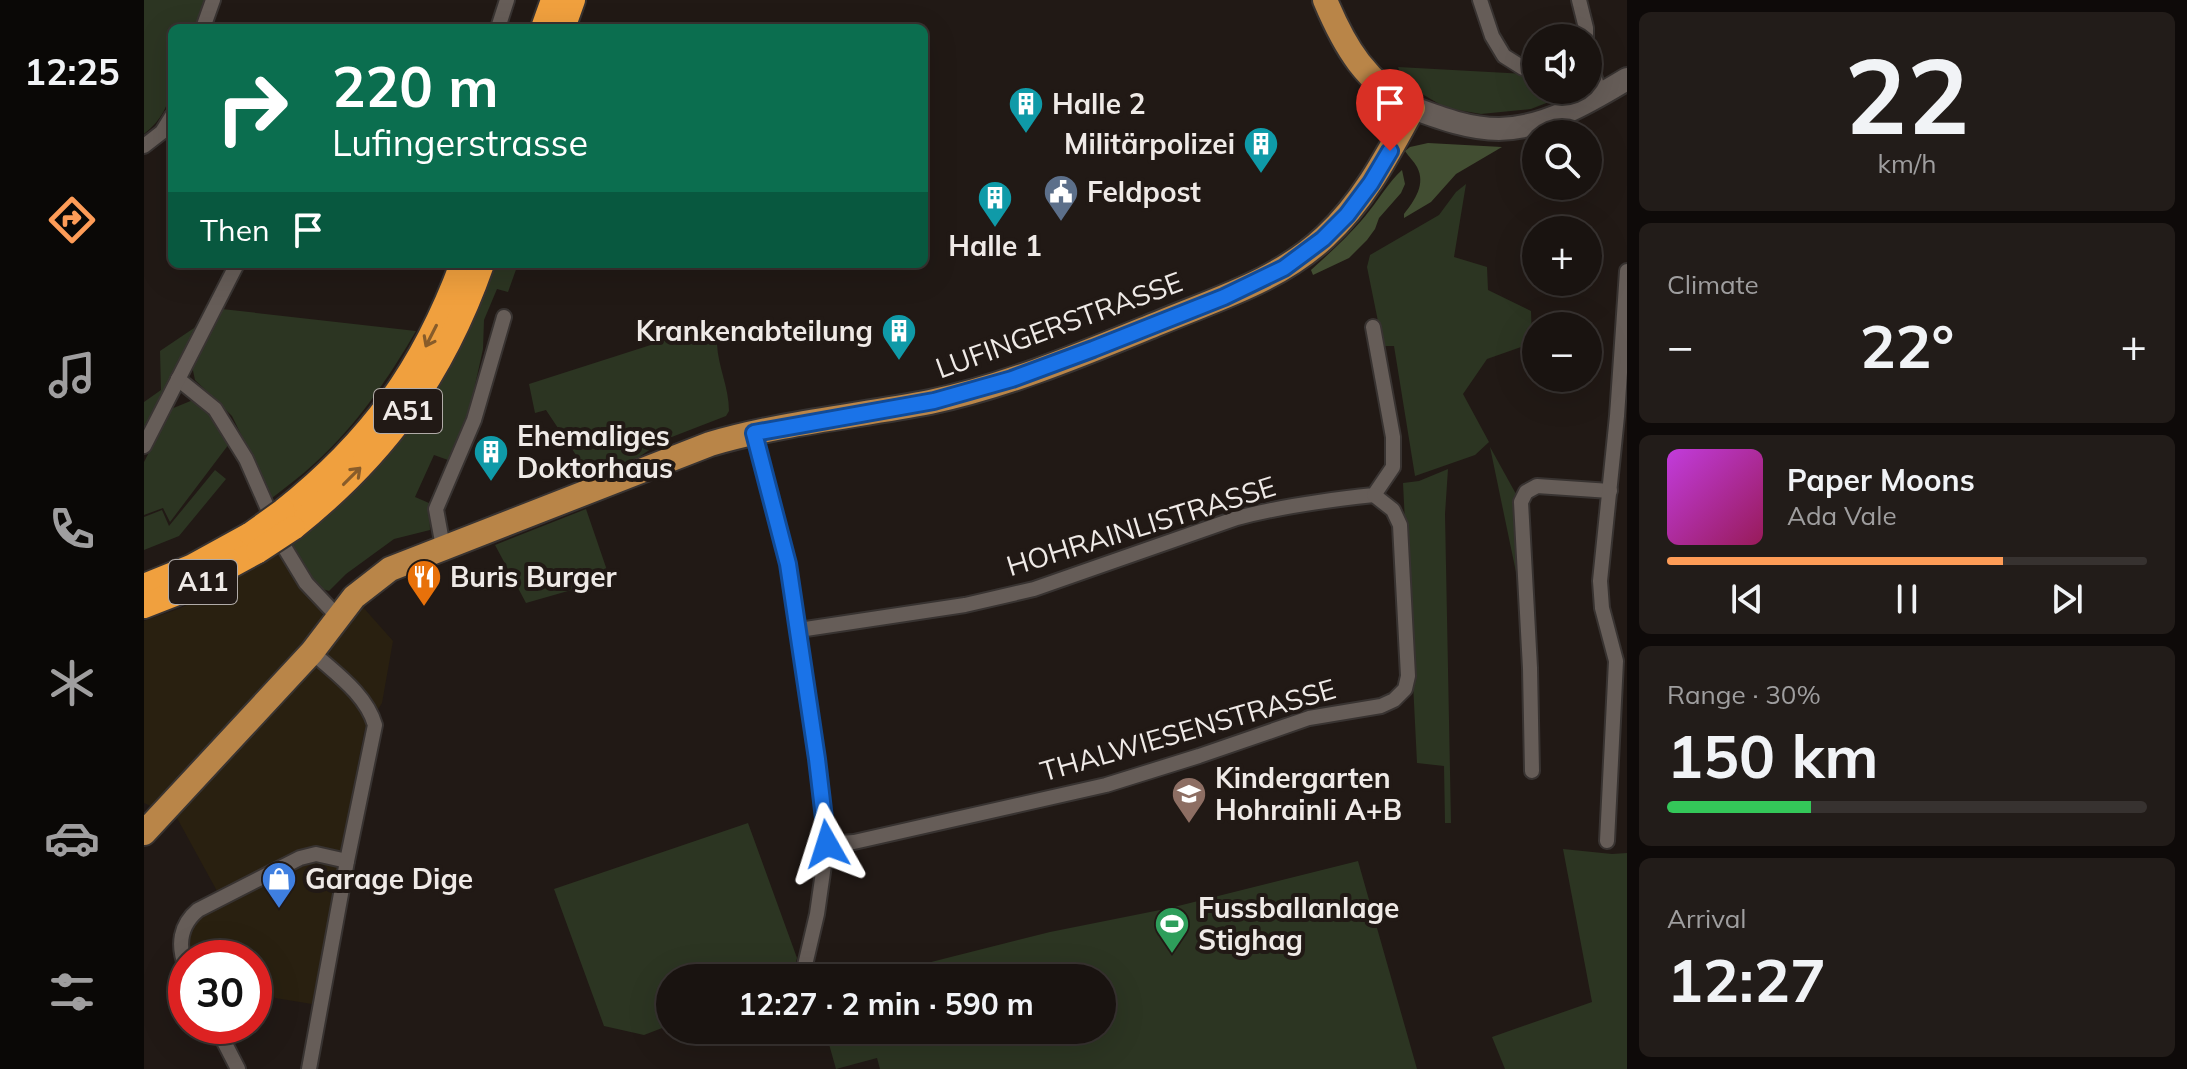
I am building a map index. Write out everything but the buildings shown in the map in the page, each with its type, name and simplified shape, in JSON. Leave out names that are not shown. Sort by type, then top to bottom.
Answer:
[{"type":"highway","points":[[544,24],[553,0]]},
{"type":"highway","points":[[564,24],[573,0]]},
{"type":"highway","name":"A51","points":[[288,520],[381,416],[419,359],[461,268]]},
{"type":"highway","name":"A51","points":[[255,543],[333,494],[361,467],[406,414],[451,340],[481,268]]},
{"type":"highway","name":"A11","points":[[144,586],[255,543]]},
{"type":"highway","name":"A11","points":[[144,606],[190,588],[255,543]]},
{"type":"main road","points":[[1325,0],[1338,33],[1352,56],[1384,89],[1413,108],[1460,124],[1496,129],[1538,122],[1618,88]]},
{"type":"main road","name":"LUFINGERSTRASSE","points":[[144,833],[312,652],[361,590],[390,569],[710,444],[754,433],[934,401],[1012,379],[1214,301],[1297,260],[1323,239],[1347,215],[1371,183],[1413,108]]},
{"type":"street","points":[[204,24],[213,0]]},
{"type":"street","points":[[499,24],[507,0]]},
{"type":"street","points":[[1480,0],[1492,36],[1504,56],[1522,67]]},
{"type":"street","points":[[1579,0],[1585,24]]},
{"type":"street","points":[[1602,71],[1618,88]]},
{"type":"street","points":[[144,146],[162,132],[168,122]]},
{"type":"street","points":[[144,446],[235,268]]},
{"type":"street","points":[[1607,841],[1616,661],[1602,608],[1600,581],[1617,416],[1627,271]]},
{"type":"street","points":[[443,547],[436,509],[474,420],[504,317]]},
{"type":"street","points":[[1373,327],[1393,437],[1393,467],[1374,495]]},
{"type":"street","points":[[178,379],[215,409],[246,459],[286,550],[306,583],[338,617]]},
{"type":"street","points":[[754,433],[782,535],[799,630],[827,844],[817,914],[805,964]]},
{"type":"street","points":[[1532,771],[1521,502],[1526,492],[1537,486],[1610,491]]},
{"type":"street","name":"HOHRAINLISTRASSE","points":[[799,630],[965,605],[1034,589],[1237,518],[1316,501],[1374,495]]},
{"type":"street","name":"THALWIESENSTRASSE","points":[[827,844],[854,842],[1106,785],[1309,718],[1381,706],[1394,700],[1405,689],[1408,676],[1400,525],[1393,510],[1374,495]]},
{"type":"street","points":[[309,1069],[375,725],[370,710],[356,692],[312,652]]},
{"type":"street","points":[[181,940],[187,920],[198,910],[300,858],[316,854],[347,861]]},
{"type":"street","points":[[225,1044],[238,1069]]},
{"type":"shaded area","points":[[286,550],[337,617],[354,597],[393,641],[382,703],[364,732],[312,1004],[275,998],[272,992],[272,940],[186,940],[197,917],[223,902],[177,818],[144,803],[144,621],[181,608]]},
{"type":"green space","points":[[144,0],[205,0],[196,24],[168,24],[168,102],[156,123],[144,134]]},
{"type":"green space","points":[[1398,67],[1522,74],[1522,104],[1544,104],[1531,109],[1481,114],[1446,108],[1405,84]]},
{"type":"green space","points":[[1428,143],[1502,147],[1456,174],[1431,202],[1404,218],[1418,192],[1420,180],[1417,167],[1405,151]]},
{"type":"green space","points":[[1402,170],[1405,184],[1401,193],[1379,218],[1367,240],[1349,258],[1313,275],[1311,270],[1357,226]]},
{"type":"green space","points":[[1466,184],[1454,257],[1487,267],[1488,290],[1531,312],[1522,312],[1522,347],[1487,359],[1463,394],[1489,442],[1475,455],[1415,476],[1394,346],[1383,346],[1367,267],[1370,255],[1439,215]]},
{"type":"green space","points":[[491,268],[517,268],[508,292],[497,289],[484,320],[483,349],[470,408],[448,460],[434,455],[415,497],[429,503],[430,530],[394,539],[346,574],[329,591],[316,587],[292,544],[371,471]]},
{"type":"green space","points":[[222,309],[416,331],[358,418],[310,468],[272,498],[232,416],[195,380],[192,366]]},
{"type":"green space","points":[[197,326],[144,431],[144,402],[161,390],[160,351]]},
{"type":"green space","points":[[685,334],[717,344],[729,402],[726,416],[664,440],[639,457],[590,476],[546,410],[535,413],[529,384]]},
{"type":"green space","points":[[193,400],[210,413],[229,444],[170,522],[163,508],[144,515],[144,462],[171,409]]},
{"type":"green space","points":[[1490,447],[1516,494],[1522,601]]},
{"type":"green space","points":[[1448,469],[1445,514],[1451,823],[1445,823],[1444,766],[1417,763],[1403,483],[1419,481]]},
{"type":"green space","points":[[215,470],[226,479],[179,536],[144,550],[144,517],[162,510],[169,526]]},
{"type":"green space","points":[[586,509],[610,579],[526,603],[495,545]]},
{"type":"green space","points":[[748,823],[797,958],[796,964],[656,964],[656,1030],[644,1035],[604,1026],[554,889]]},
{"type":"green space","points":[[1563,849],[1627,853],[1627,1069],[1505,1069],[1492,1037],[1592,1002]]},
{"type":"green space","name":"Fussballanlage Stighag","points":[[1358,861],[1417,1069],[880,1069],[877,1058],[836,1069],[829,1044],[1116,1044],[1116,964],[923,964],[1050,932],[1170,908]]},
{"type":"place","name":"Halle 2","points":[[1026,135]]},
{"type":"place","name":"Militärpolizei","points":[[1261,175]]},
{"type":"place","name":"Feldpost","points":[[1061,223]]},
{"type":"place","name":"Halle 1","points":[[995,229]]},
{"type":"place","name":"Krankenabteilung","points":[[899,362]]},
{"type":"place","name":"Ehemaliges Doktorhaus","points":[[491,483]]},
{"type":"place","name":"Buris Burger","points":[[424,608]]},
{"type":"place","name":"Kindergarten Hohrainli A+B","points":[[1189,825]]},
{"type":"place","name":"Garage Dige","points":[[279,910]]},
{"type":"place","name":"Fussballanlage Stighag","points":[[1172,955]]},
{"type":"route","points":[[827,844],[788,564],[754,433],[934,401],[1012,379],[1224,297],[1284,268],[1323,239],[1347,215],[1390,151]]}]
